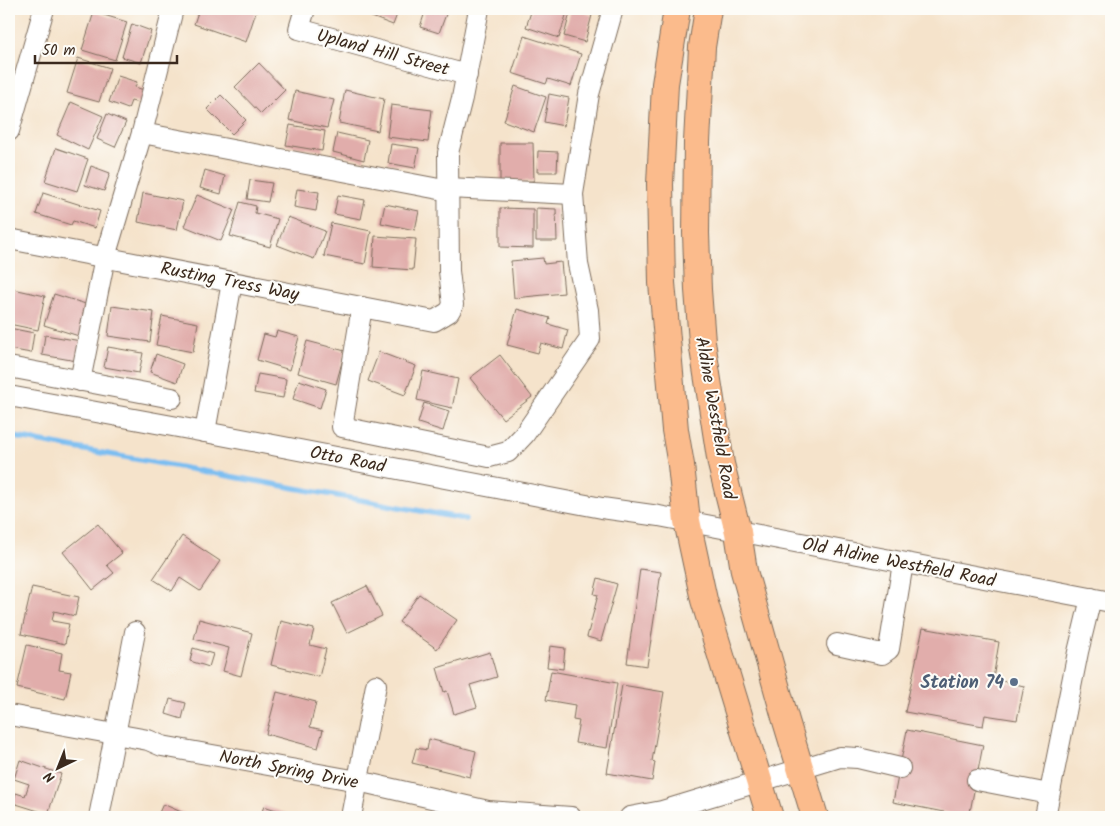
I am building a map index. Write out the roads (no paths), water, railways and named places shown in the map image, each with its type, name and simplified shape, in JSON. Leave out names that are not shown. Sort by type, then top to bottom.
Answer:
[{"type":"main road","name":"Aldine Westfield Road","points":[[678,9],[665,84],[660,184],[662,283],[675,430],[687,521],[704,600],[770,817]]},
{"type":"main road","name":"Aldine Westfield Road","points":[[708,9],[702,47],[697,142],[698,290],[702,342],[720,455],[738,532],[744,571],[815,817]]},
{"type":"street","points":[[9,131],[44,9]]},
{"type":"street","points":[[80,381],[106,257],[142,133],[173,9]]},
{"type":"street","name":"Upland Hill Street","points":[[305,9],[299,29],[467,75]]},
{"type":"street","points":[[448,188],[448,153],[467,75],[479,9]]},
{"type":"street","points":[[362,307],[342,427],[489,457],[508,452],[524,435],[590,339],[588,310],[578,264],[573,194],[589,94],[613,9]]},
{"type":"street","points":[[142,133],[440,189],[573,194]]},
{"type":"street","name":"Rusting Tress Way","points":[[9,238],[434,321],[449,312],[453,305],[449,271],[448,188]]},
{"type":"street","points":[[205,432],[232,282]]},
{"type":"street","points":[[9,367],[172,398]]},
{"type":"street","name":"Otto Road","points":[[9,396],[602,508],[687,521]]},
{"type":"street","name":"Old Aldine Westfield Road","points":[[687,521],[1111,602]]},
{"type":"street","points":[[837,644],[882,654],[889,649],[903,563]]},
{"type":"street","points":[[1045,817],[1078,652],[1091,598]]},
{"type":"street","points":[[100,817],[135,632]]},
{"type":"street","points":[[352,817],[376,685]]},
{"type":"street","name":"North Spring Drive","points":[[9,715],[148,740],[162,746],[358,781],[488,811],[571,817]]},
{"type":"street","points":[[630,817],[662,814],[758,781],[801,770],[840,757],[858,758],[900,768]]},
{"type":"street","points":[[977,780],[1049,794]]},
{"type":"waterway","points":[[9,436],[465,519]]},
{"type":"place","name":"Station 74","points":[[1014,682]]}]
